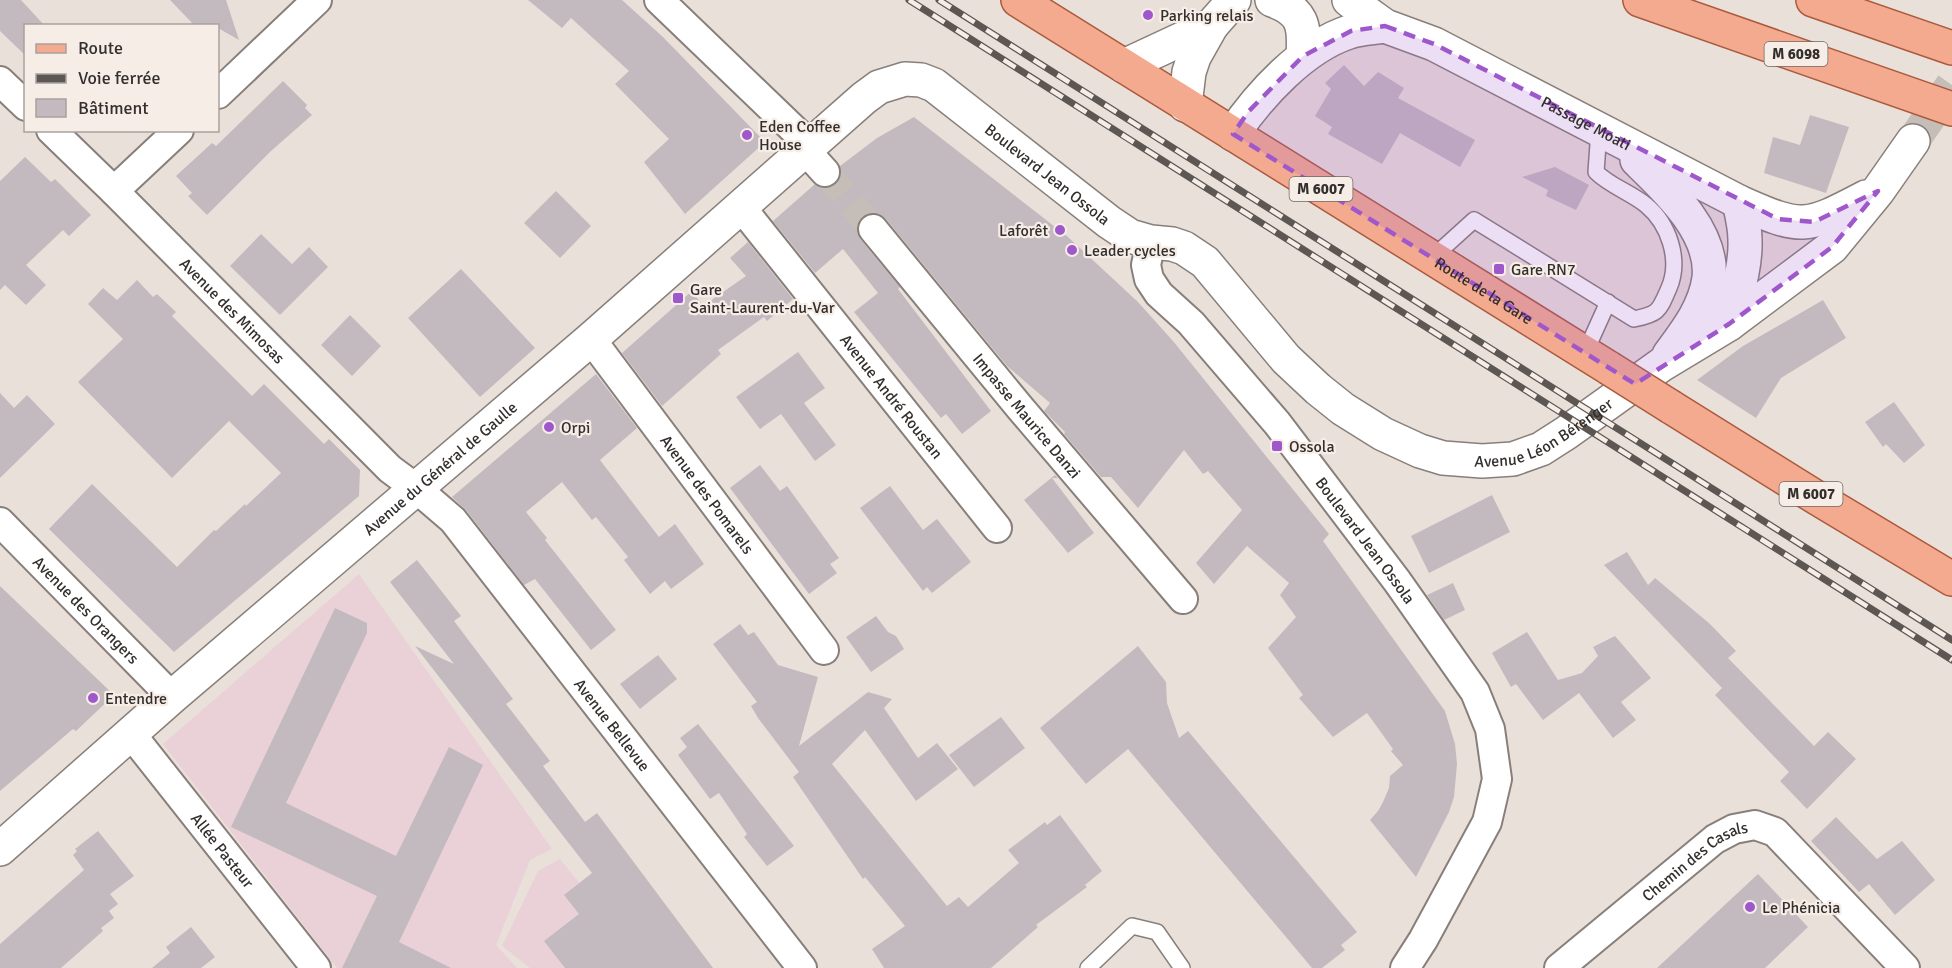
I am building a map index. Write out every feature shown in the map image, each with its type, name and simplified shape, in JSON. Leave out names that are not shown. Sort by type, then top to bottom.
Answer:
[{"type":"main road","name":"Route de la Gare","points":[[1018,0],[1671,407],[1952,579]]},
{"type":"main road","points":[[1185,105],[1189,72],[1212,25],[1234,0]]},
{"type":"main road","points":[[1272,0],[1292,10],[1299,18],[1304,35],[1303,56]]},
{"type":"main road","name":"Passage Moati","points":[[1348,0],[1386,13],[1434,44],[1739,202],[1778,219],[1804,224],[1827,218],[1878,191]]},
{"type":"main road","name":"M 6098","points":[[1640,0],[1952,109]]},
{"type":"main road","points":[[1813,0],[1952,48]]},
{"type":"main road","name":"Passage Moati","points":[[1233,134],[1248,112],[1303,56],[1325,42],[1386,13]]},
{"type":"main road","points":[[1124,66],[1212,25]]},
{"type":"main road","name":"Boulevard Jean Ossola","points":[[879,87],[905,79],[921,80],[934,85],[1109,222],[1130,236],[1151,242]]},
{"type":"main road","name":"Avenue du Général de Gaulle","points":[[0,849],[172,697],[417,489],[741,207],[814,156],[879,87]]},
{"type":"main road","points":[[1607,134],[1664,186],[1688,214],[1701,237],[1706,255],[1709,277],[1698,310],[1687,331],[1661,365]]},
{"type":"main road","name":"Avenue Léon Bérenger","points":[[1151,242],[1172,243],[1205,262],[1286,359],[1343,409],[1383,434],[1420,451],[1443,458],[1482,461],[1513,459],[1529,454],[1566,433],[1661,365],[1729,324],[1832,247],[1878,191],[1913,141]]},
{"type":"main road","points":[[1729,324],[1739,285],[1746,240],[1739,202]]},
{"type":"street","points":[[219,93],[317,0]]},
{"type":"street","points":[[659,0],[814,156]]},
{"type":"street","points":[[0,81],[24,104]]},
{"type":"street","name":"Avenue des Mimosas","points":[[53,132],[390,469],[417,489]]},
{"type":"street","points":[[114,191],[177,132]]},
{"type":"street","name":"Avenue André Roustan","points":[[741,207],[997,528]]},
{"type":"street","name":"Impasse Maurice Danzi","points":[[873,229],[1183,599]]},
{"type":"street","name":"Boulevard Jean Ossola","points":[[1151,242],[1146,265],[1149,279],[1159,294],[1191,323],[1277,423],[1397,581],[1475,692],[1490,729],[1497,779],[1487,822],[1424,940],[1405,968]]},
{"type":"street","name":"Avenue des Pomarels","points":[[591,339],[824,650]]},
{"type":"street","name":"Avenue Bellevue","points":[[417,489],[453,520],[802,968]]},
{"type":"street","name":"Avenue des Orangers","points":[[0,522],[172,697]]},
{"type":"street","name":"Allée Pasteur","points":[[131,734],[316,968]]},
{"type":"street","name":"Chemin des Casals","points":[[1559,968],[1715,839],[1734,829],[1755,825],[1775,832],[1905,968]]},
{"type":"lane","points":[[1432,258],[1474,220],[1634,319],[1653,315],[1662,306],[1671,283],[1675,265],[1670,244],[1663,227],[1646,205],[1604,180],[1596,172],[1607,134]]},
{"type":"lane","points":[[1597,361],[1608,302]]},
{"type":"lane","points":[[1088,968],[1132,926],[1157,932],[1182,968]]},
{"type":"highlighted area","points":[[1385,26],[1434,44],[1778,219],[1814,222],[1878,191],[1832,247],[1729,324],[1635,384],[1233,134],[1248,112],[1303,56],[1351,31]]},
{"type":"shaded area","points":[[359,574],[552,849],[530,860],[496,945],[517,968],[337,968],[163,744]]},
{"type":"shaded area","points":[[560,859],[648,968],[530,968],[502,946],[538,871]]},
{"type":"building","points":[[0,0],[21,0],[43,24],[24,24],[24,54],[0,31]]},
{"type":"building","points":[[170,0],[226,0],[239,40],[219,29],[219,24],[193,24]]},
{"type":"building","points":[[528,0],[622,0],[663,37],[765,142],[685,214],[644,162],[669,139],[615,84],[629,71],[571,18],[562,28]]},
{"type":"building","points":[[1344,65],[1364,86],[1378,72],[1404,88],[1398,98],[1475,140],[1460,167],[1400,133],[1382,164],[1328,134],[1332,127],[1315,116],[1331,89],[1325,83]]},
{"type":"building","points":[[283,81],[307,105],[305,108],[312,115],[271,151],[207,215],[188,196],[192,193],[176,176],[212,143],[216,146]]},
{"type":"building","points":[[1810,115],[1849,127],[1826,193],[1764,173],[1773,137],[1800,145]]},
{"type":"building","points":[[914,117],[1068,237],[1138,302],[1173,341],[1329,534],[1323,541],[1445,711],[1455,744],[1457,764],[1454,797],[1449,812],[1416,877],[1370,820],[1383,802],[1389,788],[1390,776],[1403,765],[1391,751],[1393,749],[1367,713],[1333,737],[1299,698],[1303,695],[1268,648],[1296,617],[1280,595],[1289,583],[1247,546],[1214,584],[1196,563],[1242,510],[1208,471],[1203,474],[1184,450],[1138,508],[1111,477],[1101,477],[1064,434],[1065,432],[1044,411],[1050,403],[1007,366],[886,219],[878,213],[870,213],[862,217],[857,224],[860,239],[900,287],[898,289],[991,411],[962,434],[946,414],[941,418],[854,312],[878,293],[843,249],[815,273],[773,221],[815,184],[821,188],[836,185],[841,176],[840,166],[877,138]]},
{"type":"building","points":[[25,157],[51,182],[55,179],[91,215],[69,236],[63,230],[26,265],[46,285],[26,305],[5,285],[0,290],[0,181]]},
{"type":"building","points":[[1555,167],[1589,185],[1576,210],[1546,196],[1548,190],[1522,177]]},
{"type":"building","points":[[556,191],[591,226],[560,258],[524,223]]},
{"type":"building","points":[[261,234],[292,264],[309,247],[328,267],[280,315],[230,266]]},
{"type":"building","points":[[748,242],[793,299],[767,321],[764,317],[718,350],[721,354],[662,406],[622,353],[692,291],[703,306],[746,276],[730,258]]},
{"type":"building","points":[[461,269],[535,348],[480,397],[408,318]]},
{"type":"building","points":[[137,280],[153,297],[157,294],[176,312],[172,316],[252,396],[264,384],[324,444],[329,439],[360,470],[359,496],[174,652],[49,529],[92,484],[177,567],[214,530],[216,531],[245,504],[246,506],[281,473],[229,421],[172,478],[78,382],[123,339],[88,304],[103,288],[117,300]]},
{"type":"building","points":[[1823,300],[1846,338],[1781,378],[1756,418],[1697,380],[1743,346]]},
{"type":"building","points":[[350,315],[381,346],[352,376],[321,345]]},
{"type":"building","points":[[798,352],[825,388],[804,403],[836,445],[815,461],[781,414],[760,429],[736,397]]},
{"type":"building","points":[[596,374],[637,428],[600,460],[659,537],[675,524],[704,564],[671,589],[665,581],[650,594],[624,560],[628,557],[596,517],[592,520],[562,482],[526,512],[547,538],[545,540],[616,630],[591,650],[535,579],[524,585],[466,510],[452,497]]},
{"type":"building","points":[[0,393],[14,408],[27,395],[55,424],[0,478]]},
{"type":"building","points":[[1894,402],[1925,445],[1904,463],[1886,444],[1883,447],[1865,422]]},
{"type":"building","points":[[760,465],[780,491],[787,486],[839,558],[830,564],[837,573],[809,594],[730,488]]},
{"type":"building","points":[[1055,475],[1058,478],[1052,478],[1094,533],[1068,553],[1024,500]]},
{"type":"building","points":[[890,486],[923,530],[937,519],[971,562],[932,593],[927,587],[923,591],[860,508]]},
{"type":"building","points":[[1492,495],[1510,532],[1429,573],[1411,536]]},
{"type":"building","points":[[1627,552],[1648,585],[1655,578],[1710,624],[1736,651],[1728,658],[1814,746],[1828,732],[1856,759],[1807,809],[1780,781],[1789,772],[1715,695],[1722,688],[1604,565]]},
{"type":"building","points":[[417,560],[461,616],[454,621],[513,699],[506,704],[550,761],[543,766],[585,822],[597,813],[713,968],[565,968],[544,941],[579,914],[564,895],[592,873],[415,646],[454,664],[390,582]]},
{"type":"building","points":[[1453,583],[1465,610],[1444,620],[1427,595]]},
{"type":"building","points":[[0,586],[114,695],[76,731],[73,729],[0,791]]},
{"type":"building","points":[[335,608],[367,623],[367,633],[286,803],[396,856],[449,747],[483,765],[399,942],[451,968],[342,968],[377,896],[231,827]]},
{"type":"building","points":[[876,616],[888,632],[896,636],[904,649],[871,672],[846,637]]},
{"type":"building","points":[[740,624],[748,635],[754,632],[778,665],[818,677],[799,746],[868,692],[892,699],[884,708],[918,758],[937,743],[958,769],[916,801],[865,730],[832,764],[947,906],[959,897],[968,907],[1019,863],[1008,850],[1045,822],[1047,825],[1060,815],[1102,871],[1085,885],[1087,887],[1036,925],[1038,927],[991,968],[884,968],[872,949],[905,926],[865,877],[863,879],[793,777],[799,772],[758,718],[751,706],[757,702],[713,644]]},
{"type":"building","points":[[1527,632],[1558,680],[1582,673],[1598,656],[1593,647],[1615,636],[1651,678],[1621,702],[1636,720],[1613,738],[1579,693],[1543,720],[1516,684],[1511,687],[1492,653]]},
{"type":"building","points":[[1138,646],[1166,682],[1167,703],[1179,738],[1188,731],[1357,932],[1341,945],[1345,950],[1322,968],[1312,968],[1128,749],[1086,784],[1040,728]]},
{"type":"building","points":[[658,655],[677,679],[640,709],[620,684]]},
{"type":"building","points":[[1001,717],[1025,748],[974,787],[949,755]]},
{"type":"building","points":[[698,724],[794,846],[767,866],[744,837],[747,834],[719,793],[710,799],[678,755],[687,747],[680,738]]},
{"type":"building","points":[[1836,817],[1877,859],[1902,841],[1935,880],[1895,915],[1869,884],[1859,892],[1811,841]]},
{"type":"building","points":[[98,831],[134,876],[110,894],[118,904],[109,911],[114,918],[101,928],[103,931],[61,968],[0,968],[0,944],[84,870],[73,855],[77,851],[75,849]]},
{"type":"building","name":"Le Phénicia","points":[[1758,874],[1808,927],[1765,968],[1657,968]]},
{"type":"building","points":[[191,927],[215,957],[201,968],[152,968],[170,953],[166,947]]},
{"type":"tunnel","points":[[1913,141],[1952,85]]},
{"type":"tunnel","points":[[825,172],[873,229]]},
{"type":"railway","points":[[909,0],[1952,660]]},
{"type":"railway","points":[[939,0],[1952,640]]},
{"type":"place","name":"Parking relais","points":[[1148,15]]},
{"type":"place","name":"Eden Coffee House","points":[[747,135]]},
{"type":"place","name":"Laforêt","points":[[1060,230]]},
{"type":"place","name":"Leader cycles","points":[[1072,250]]},
{"type":"place","name":"Gare RN7","points":[[1499,269]]},
{"type":"place","name":"Gare Saint-Laurent-du-Var","points":[[678,298]]},
{"type":"place","name":"Orpi","points":[[549,427]]},
{"type":"place","name":"Ossola","points":[[1277,446]]},
{"type":"place","name":"Entendre","points":[[93,698]]},
{"type":"place","name":"Le Phénicia","points":[[1750,907]]}]
